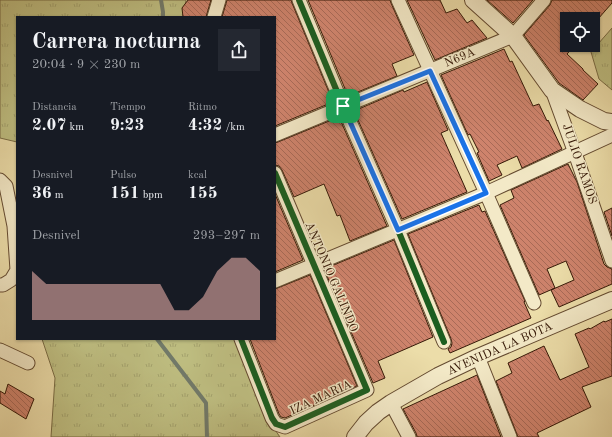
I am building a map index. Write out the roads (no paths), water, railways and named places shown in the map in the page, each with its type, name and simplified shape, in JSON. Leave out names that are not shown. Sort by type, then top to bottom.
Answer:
[{"type":"street","points":[[214,16],[219,0]]},
{"type":"street","points":[[299,0],[343,106],[398,230],[444,342]]},
{"type":"street","points":[[398,0],[486,193],[534,303]]},
{"type":"street","name":"JULIO RAMOS","points":[[473,0],[513,36],[552,90],[612,261]]},
{"type":"street","name":"N69A","points":[[276,135],[513,36],[544,0]]},
{"type":"street","name":"JULIO RAMOS","points":[[552,90],[580,110],[612,122]]},
{"type":"street","points":[[276,281],[486,193],[612,135]]},
{"type":"street","name":"ANTONIO GALINDO","points":[[276,175],[367,390]]},
{"type":"street","points":[[0,180],[6,186],[14,226],[16,255]]},
{"type":"street","points":[[0,285],[11,280],[16,272]]},
{"type":"street","name":"AVENIDA LA BOTA","points":[[355,437],[366,423],[378,412],[438,376],[478,357],[612,300]]},
{"type":"street","name":"IZA MARIA","points":[[241,340],[272,418],[276,424],[285,427],[367,390]]},
{"type":"street","points":[[0,350],[28,363]]},
{"type":"street","points":[[478,357],[510,437]]},
{"type":"street","points":[[391,403],[409,437]]},
{"type":"waterway","points":[[161,0],[163,16]]},
{"type":"waterway","points":[[158,340],[206,403],[207,437]]}]
